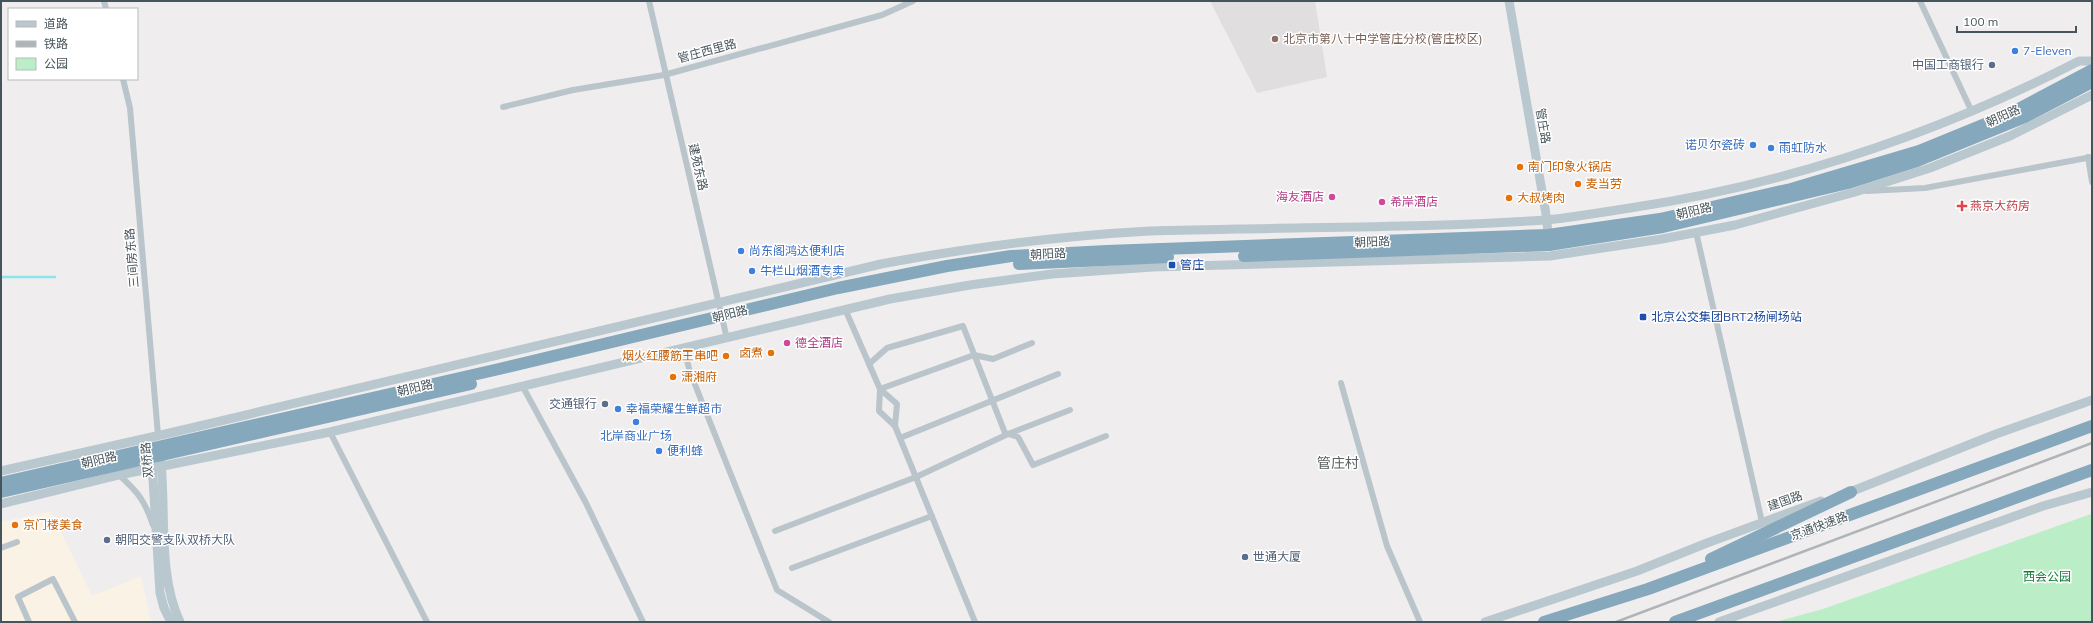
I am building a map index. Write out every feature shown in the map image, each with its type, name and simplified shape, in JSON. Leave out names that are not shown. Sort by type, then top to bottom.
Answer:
[{"type":"highway","name":"朝阳路","points":[[1549,245],[1791,189],[1905,155],[2007,115],[2092,70]]},
{"type":"highway","name":"朝阳路","points":[[1,492],[723,320],[887,285],[1012,265],[1172,257],[1549,245],[1663,228],[1848,183],[1917,161],[2025,117],[2092,82]]},
{"type":"highway","points":[[1998,460],[2092,419]]},
{"type":"highway","name":"京通快速路","points":[[1544,622],[1648,589],[2092,426]]},
{"type":"highway","name":"朝阳路","points":[[1,483],[156,454]]},
{"type":"highway","points":[[1675,622],[2092,470]]},
{"type":"highway","points":[[2038,490],[2092,476]]},
{"type":"highway","points":[[1648,589],[1851,492]]},
{"type":"street","name":"建苑东路","points":[[649,1],[727,338]]},
{"type":"street","name":"管庄西里路","points":[[503,107],[572,90],[666,74],[882,15],[913,1]]},
{"type":"street","name":"管庄路","points":[[1509,1],[1547,220],[1549,245]]},
{"type":"street","points":[[1920,1],[1972,112]]},
{"type":"street","name":"朝阳路","points":[[1,504],[119,475],[156,454],[719,303],[881,264],[964,249],[1050,238],[1153,231],[1346,227],[1547,220],[1681,200],[1754,185],[1865,152],[1917,134],[1972,112],[2079,61],[2092,61]]},
{"type":"street","name":"三间房东路","points":[[123,80],[130,108],[156,454]]},
{"type":"street","name":"朝阳路","points":[[1,471],[156,454],[330,432],[684,349],[890,298],[970,285],[1060,274],[1153,267],[1549,245],[1696,232],[1735,225],[1855,192],[1930,168],[2010,136],[2092,95]]},
{"type":"street","points":[[1855,192],[1925,188],[2090,157],[2092,182]]},
{"type":"street","points":[[1696,232],[1762,522]]},
{"type":"street","points":[[846,309],[880,389],[880,411],[895,426],[975,622]]},
{"type":"street","points":[[869,364],[887,348],[963,326],[1005,433],[1018,438],[1033,465],[1106,436]]},
{"type":"street","points":[[880,389],[974,355],[993,359],[1032,343]]},
{"type":"street","points":[[684,349],[690,372],[777,590],[829,622]]},
{"type":"street","points":[[900,438],[1058,374]]},
{"type":"street","points":[[1341,383],[1387,546],[1420,622]]},
{"type":"street","points":[[523,387],[586,503],[643,622]]},
{"type":"street","points":[[880,389],[897,404],[895,426]]},
{"type":"street","name":"建国路","points":[[1485,622],[1638,571],[1762,522],[1851,492],[1996,434],[2092,400]]},
{"type":"street","points":[[775,531],[916,477],[1008,434],[1070,410]]},
{"type":"street","points":[[330,432],[427,622]]},
{"type":"street","name":"双桥路","points":[[156,454],[156,536],[160,593],[164,608],[171,622]]},
{"type":"street","name":"双桥路","points":[[156,454],[168,588],[180,622]]},
{"type":"street","points":[[119,475],[136,490],[143,499],[156,536]]},
{"type":"street","points":[[1719,622],[2043,506],[2092,492]]},
{"type":"street","points":[[792,568],[932,516]]},
{"type":"street","points":[[1,548],[17,542]]},
{"type":"street","points":[[29,622],[18,597],[53,579],[75,622]]},
{"type":"shaded area","name":"北京市第八十中学管庄分校(管庄校区)","points":[[1210,1],[1315,1],[1327,77],[1257,93]]},
{"type":"shaded area","points":[[51,511],[92,596],[141,576],[151,622],[1,622],[1,522]]},
{"type":"green space","name":"西会公园","points":[[2091,514],[2092,622],[1775,622],[1823,609]]},
{"type":"waterway","points":[[1,277],[55,277]]},
{"type":"railway","points":[[1616,622],[2092,443]]},
{"type":"place","name":"北京市第八十中学管庄分校(管庄校区)","points":[[1275,39]]},
{"type":"place","name":"7-Eleven","points":[[2015,51]]},
{"type":"place","name":"中国工商银行","points":[[1992,65]]},
{"type":"place","name":"诺贝尔瓷砖","points":[[1753,145]]},
{"type":"place","name":"雨虹防水","points":[[1771,148]]},
{"type":"place","name":"南门印象火锅店","points":[[1520,167]]},
{"type":"place","name":"麦当劳","points":[[1578,184]]},
{"type":"place","name":"海友酒店","points":[[1332,197]]},
{"type":"place","name":"大叔烤肉","points":[[1509,198]]},
{"type":"place","name":"希岸酒店","points":[[1382,202]]},
{"type":"place","name":"燕京大药房","points":[[1962,206]]},
{"type":"place","name":"尚东阁鸿达便利店","points":[[741,251]]},
{"type":"place","name":"管庄","points":[[1172,265]]},
{"type":"place","name":"牛栏山烟酒专卖","points":[[752,271]]},
{"type":"place","name":"北京公交集团BRT2杨闸场站","points":[[1643,317]]},
{"type":"place","name":"德全酒店","points":[[787,343]]},
{"type":"place","name":"卤煮","points":[[771,353]]},
{"type":"place","name":"烟火红腰筋王串吧","points":[[726,356]]},
{"type":"place","name":"潇湘府","points":[[673,377]]},
{"type":"place","name":"交通银行","points":[[605,404]]},
{"type":"place","name":"幸福荣耀生鲜超市","points":[[618,409]]},
{"type":"place","name":"北岸商业广场","points":[[636,422]]},
{"type":"place","name":"便利蜂","points":[[659,451]]},
{"type":"place","name":"京门楼美食","points":[[15,525]]},
{"type":"place","name":"朝阳交警支队双桥大队","points":[[107,540]]},
{"type":"place","name":"世通大厦","points":[[1245,557]]},
{"type":"district","name":"管庄村","points":[[1338,463]]}]
